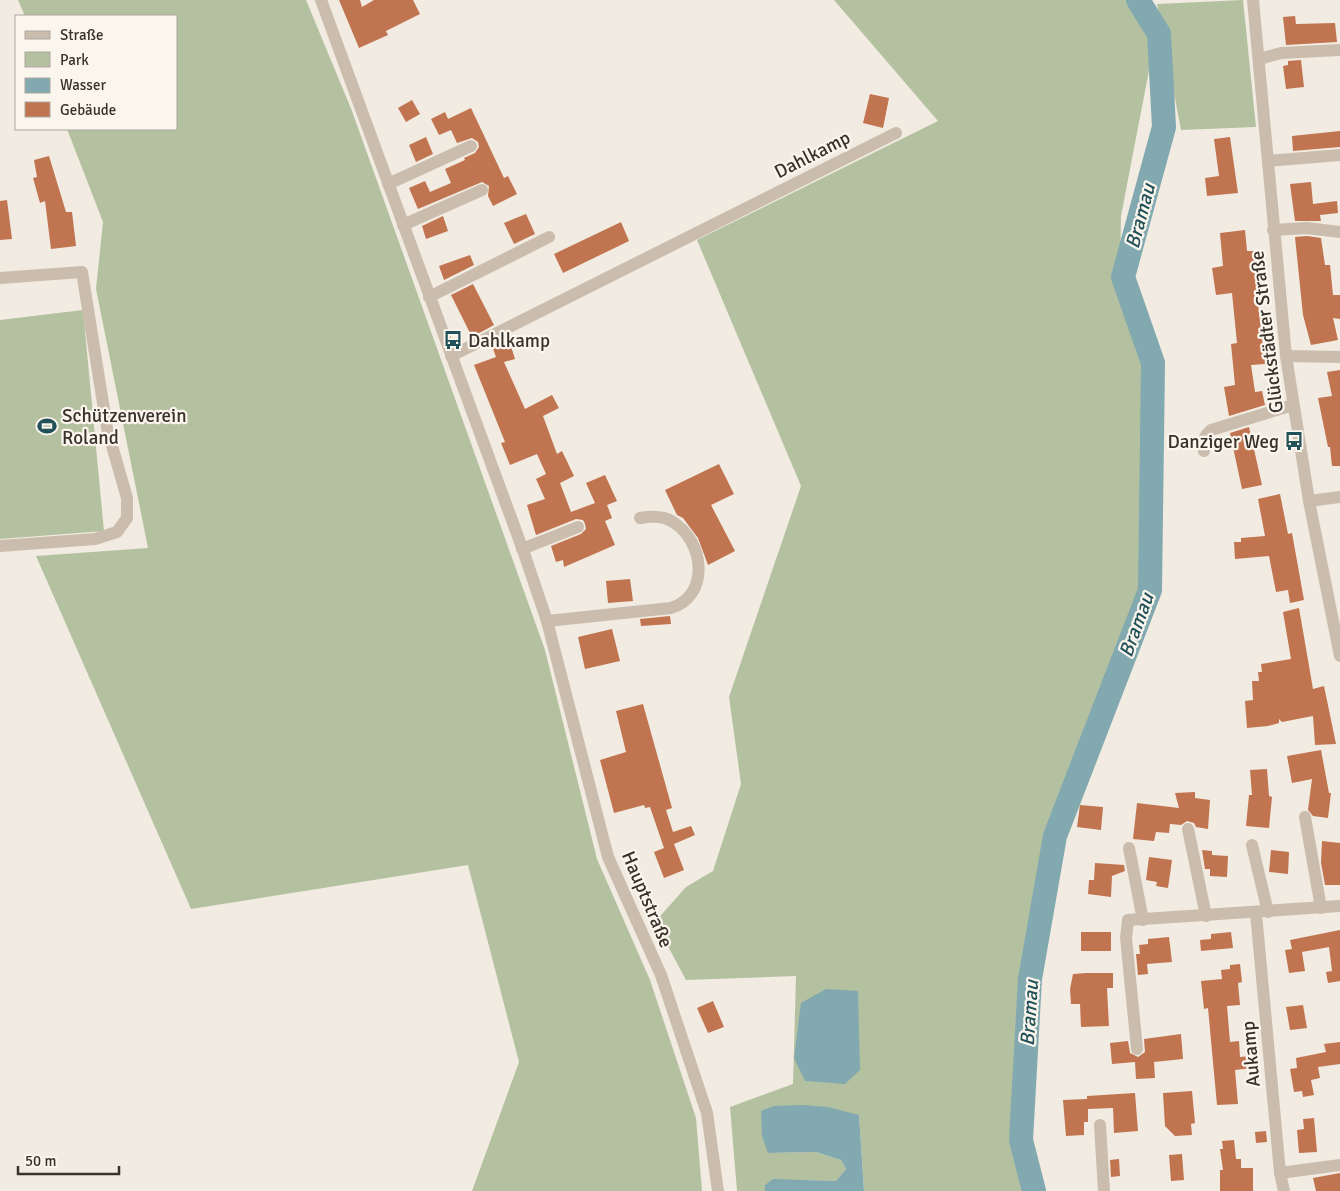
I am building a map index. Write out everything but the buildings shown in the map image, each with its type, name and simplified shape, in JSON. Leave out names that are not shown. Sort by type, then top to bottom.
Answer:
[{"type":"street","points":[[320,0],[547,621],[671,608],[681,605],[689,598],[698,580],[700,565],[690,541],[674,522],[653,516],[640,518]]},
{"type":"street","name":"Glückstädter Straße","points":[[1254,0],[1273,230],[1286,356],[1309,501],[1340,656]]},
{"type":"street","points":[[1259,58],[1281,53],[1340,50]]},
{"type":"street","name":"Dahlkamp","points":[[451,356],[896,133]]},
{"type":"street","points":[[388,184],[471,146]]},
{"type":"street","points":[[1268,160],[1340,154]]},
{"type":"street","points":[[403,225],[482,190]]},
{"type":"street","points":[[1273,230],[1307,228],[1340,232]]},
{"type":"street","points":[[430,297],[550,237]]},
{"type":"street","points":[[0,278],[82,272],[107,428],[127,498],[127,518],[117,532],[95,539],[0,546]]},
{"type":"street","points":[[1286,356],[1340,357]]},
{"type":"street","points":[[1204,452],[1203,442],[1205,435],[1211,430],[1293,405]]},
{"type":"street","points":[[1309,501],[1340,497]]},
{"type":"street","points":[[522,549],[578,527]]},
{"type":"street","name":"Hauptstraße","points":[[547,621],[608,857],[661,975],[707,1113],[718,1191]]},
{"type":"street","points":[[1305,817],[1321,908]]},
{"type":"street","points":[[1188,829],[1206,916]]},
{"type":"street","name":"Aukamp","points":[[1252,845],[1262,912],[1280,1173],[1284,1191]]},
{"type":"street","points":[[1129,848],[1143,920]]},
{"type":"street","points":[[1137,1049],[1126,938],[1128,920],[1340,906]]},
{"type":"street","points":[[1100,1125],[1104,1191]]},
{"type":"street","points":[[1280,1173],[1340,1165]]},
{"type":"green space","points":[[18,0],[306,0],[352,111],[545,650],[597,859],[650,980],[696,1118],[702,1191],[472,1191],[519,1062],[468,865],[191,909],[36,556],[148,548],[96,289],[103,222],[67,130],[178,130],[178,15],[25,15]]},
{"type":"green space","points":[[834,0],[1134,0],[1156,34],[1121,216],[1120,278],[1151,364],[1148,590],[1050,834],[1025,977],[1019,1140],[1032,1191],[864,1191],[859,1115],[768,1153],[816,1152],[841,1160],[846,1169],[836,1181],[795,1180],[765,1185],[765,1191],[737,1191],[730,1107],[793,1084],[796,976],[686,980],[655,922],[686,887],[713,871],[741,784],[729,697],[801,486],[697,240],[938,121]]},
{"type":"green space","points":[[1243,0],[1256,127],[1181,130],[1157,4]]},
{"type":"green space","name":"Schützenverein Roland","points":[[83,310],[104,531],[0,539],[0,320]]},
{"type":"water","points":[[826,989],[858,991],[860,1070],[845,1084],[805,1081],[794,1058],[801,1003]]},
{"type":"water","points":[[802,1105],[828,1107],[859,1115],[864,1191],[765,1191],[765,1185],[773,1179],[836,1181],[846,1169],[841,1160],[816,1152],[768,1153],[762,1136],[761,1111],[774,1106]]},
{"type":"waterway","name":"Bramau","points":[[1034,1191],[1021,1140],[1030,979],[1055,836],[1150,590],[1153,363],[1123,277],[1164,127],[1159,34],[1138,0]]},
{"type":"place","name":"Dahlkamp","points":[[453,340]]},
{"type":"place","name":"Schützenverein Roland","points":[[47,426]]},
{"type":"place","name":"Danziger Weg","points":[[1294,441]]}]
